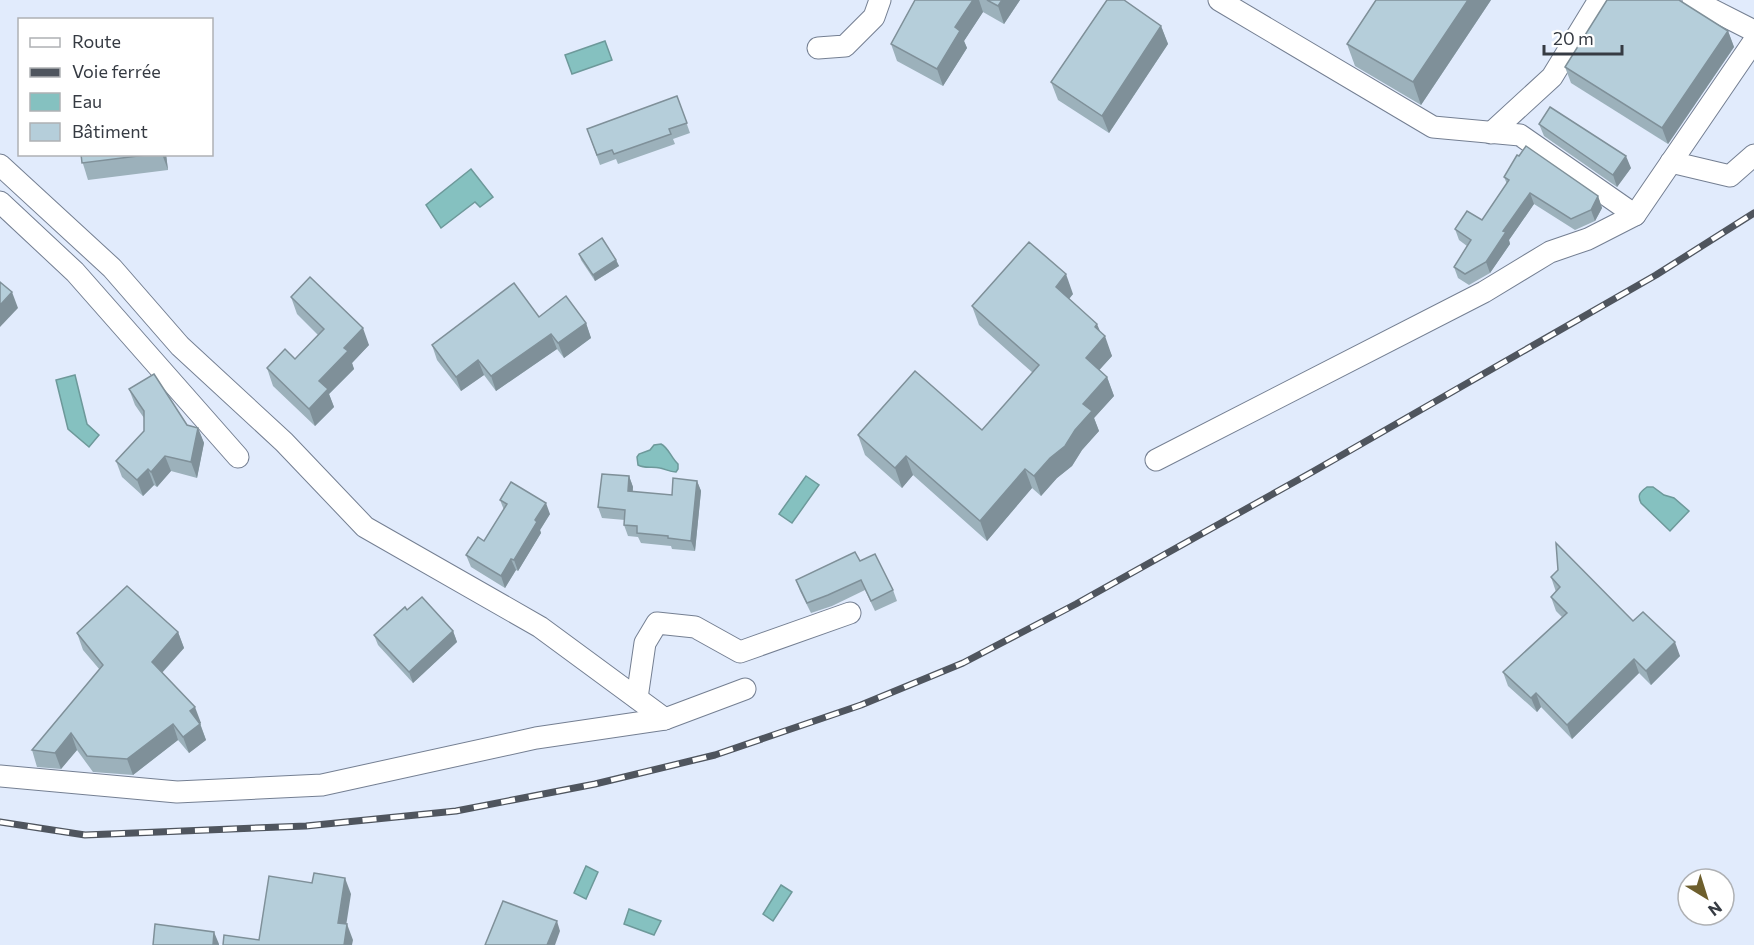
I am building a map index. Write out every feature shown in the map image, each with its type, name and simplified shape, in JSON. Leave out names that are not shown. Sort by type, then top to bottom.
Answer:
[{"type":"street","points":[[818,48],[845,46],[874,17],[879,0]]},
{"type":"street","points":[[1219,0],[1433,127],[1520,135],[1635,215]]},
{"type":"street","points":[[1491,133],[1552,77],[1599,0]]},
{"type":"street","points":[[1694,0],[1754,31]]},
{"type":"street","points":[[1156,460],[1484,292],[1550,252],[1588,238],[1635,215],[1754,41]]},
{"type":"street","points":[[1671,162],[1730,176],[1754,155]]},
{"type":"street","points":[[0,165],[112,268],[180,346],[284,442],[364,527],[540,627],[665,719]]},
{"type":"street","points":[[0,202],[75,272],[238,457]]},
{"type":"street","points":[[638,698],[645,644],[657,623],[695,627],[740,652],[850,613]]},
{"type":"street","points":[[0,776],[177,792],[322,785],[536,738],[665,719],[745,689]]},
{"type":"water","points":[[605,41],[612,60],[572,74],[565,55]]},
{"type":"water","points":[[471,169],[493,197],[480,207],[475,202],[441,228],[426,205]]},
{"type":"water","points":[[75,375],[87,424],[99,435],[89,447],[68,429],[56,380]]},
{"type":"water","points":[[661,444],[678,464],[676,472],[638,465],[639,454],[650,450],[654,445]]},
{"type":"water","points":[[806,476],[819,485],[792,523],[779,514]]},
{"type":"water","points":[[1647,487],[1653,487],[1664,495],[1674,498],[1689,511],[1670,531],[1641,503],[1640,494]]},
{"type":"water","points":[[586,866],[598,872],[586,899],[574,893]]},
{"type":"water","points":[[781,885],[792,892],[773,921],[763,914]]},
{"type":"water","points":[[629,909],[661,921],[654,935],[624,924]]},
{"type":"building","points":[[915,0],[973,0],[955,27],[960,31],[937,69],[891,44]]},
{"type":"building","points":[[987,0],[1002,0],[998,6]]},
{"type":"building","points":[[1107,0],[1124,0],[1161,26],[1102,116],[1051,82]]},
{"type":"building","points":[[1376,0],[1468,0],[1413,82],[1347,44]]},
{"type":"building","points":[[1607,0],[1679,0],[1728,31],[1662,128],[1565,67]]},
{"type":"building","points":[[677,96],[687,123],[669,129],[671,134],[614,154],[612,150],[597,155],[587,129]]},
{"type":"building","points":[[1550,107],[1626,156],[1613,175],[1539,124]]},
{"type":"building","points":[[1526,146],[1598,196],[1591,210],[1571,219],[1530,193],[1503,231],[1506,232],[1486,262],[1465,274],[1454,267],[1471,240],[1455,229],[1467,211],[1482,220],[1509,180],[1504,177],[1517,155],[1519,156]]},
{"type":"building","points":[[81,156],[138,156],[82,163]]},
{"type":"building","points":[[602,238],[616,260],[593,275],[579,254]]},
{"type":"building","points":[[1029,242],[1066,274],[1056,287],[1097,324],[1095,327],[1105,336],[1086,358],[1107,377],[1083,404],[1092,411],[1075,430],[1065,446],[1050,458],[1034,476],[1025,469],[980,521],[906,456],[895,468],[858,435],[915,371],[982,430],[1039,365],[972,306]]},
{"type":"building","points":[[310,277],[363,328],[344,348],[348,351],[319,381],[328,389],[309,409],[267,368],[285,349],[295,359],[324,329],[291,297]]},
{"type":"building","points":[[0,282],[12,292],[0,305]]},
{"type":"building","points":[[514,283],[539,317],[566,296],[586,323],[558,343],[551,334],[491,376],[478,360],[456,377],[432,345]]},
{"type":"building","points":[[154,374],[187,425],[198,428],[191,462],[165,456],[151,472],[148,469],[137,480],[116,461],[144,431],[144,411],[129,389]]},
{"type":"building","points":[[602,474],[629,476],[628,491],[672,495],[673,478],[697,481],[691,541],[637,533],[637,526],[624,525],[625,510],[598,507]]},
{"type":"building","points":[[511,482],[546,503],[514,560],[511,559],[501,576],[466,555],[478,537],[484,541],[507,504],[500,500]]},
{"type":"building","points":[[1556,543],[1633,621],[1643,612],[1675,642],[1646,671],[1634,659],[1567,725],[1536,693],[1531,698],[1503,672],[1567,613],[1551,597],[1560,587],[1551,577],[1558,570]]},
{"type":"building","points":[[855,552],[860,561],[875,554],[893,590],[871,601],[861,580],[807,603],[796,580]]},
{"type":"building","points":[[127,586],[178,632],[152,662],[195,707],[190,711],[200,724],[183,737],[173,724],[127,759],[87,756],[71,733],[55,753],[32,750],[103,665],[77,633]]},
{"type":"building","points":[[422,597],[453,631],[409,672],[374,635],[405,607],[407,610]]},
{"type":"building","points":[[314,873],[345,878],[338,923],[347,924],[344,945],[223,945],[224,935],[259,940],[269,876],[312,883]]},
{"type":"building","points":[[503,901],[557,921],[547,945],[485,945]]},
{"type":"building","points":[[155,924],[214,932],[213,945],[153,945]]},
{"type":"railway","points":[[0,822],[85,835],[306,826],[456,811],[595,784],[715,755],[861,705],[963,663],[1076,604],[1656,275],[1754,213]]}]
